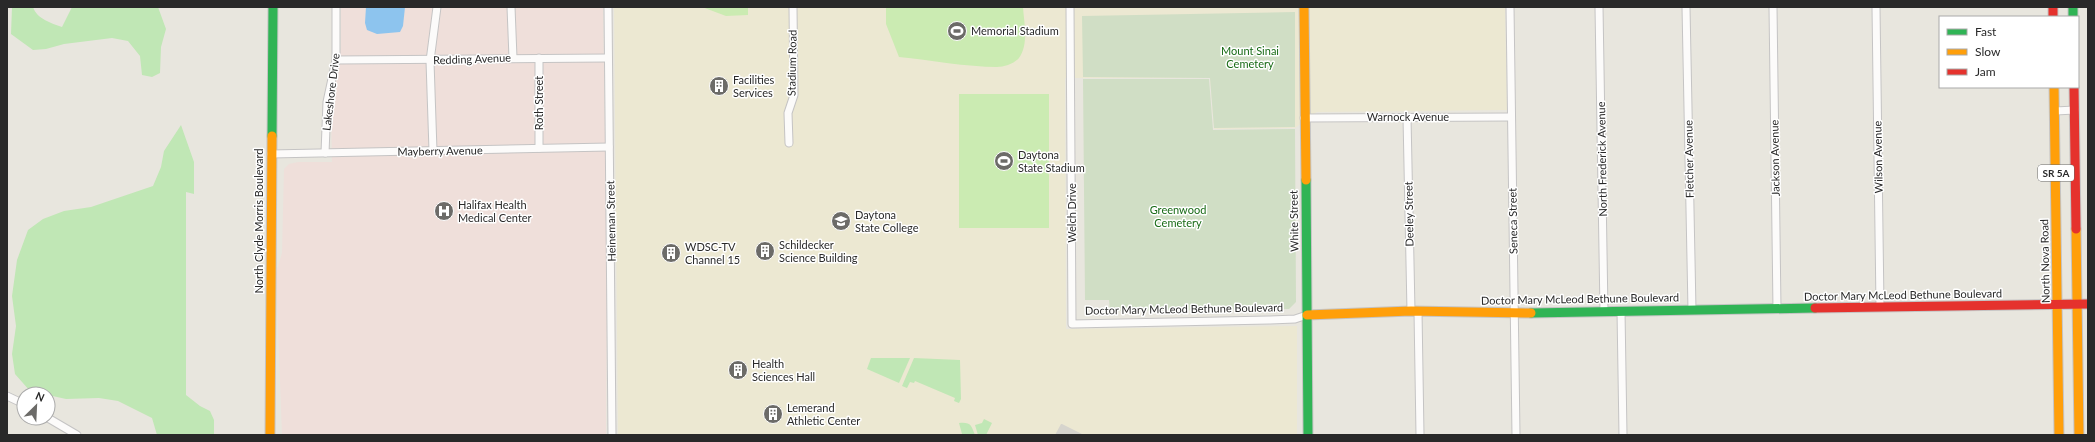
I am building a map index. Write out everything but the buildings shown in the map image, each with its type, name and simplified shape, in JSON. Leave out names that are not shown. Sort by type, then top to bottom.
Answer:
[{"type":"street","name":"North Clyde Morris Boulevard","points":[[270,435],[273,7]]},
{"type":"street","name":"Lakeshore Drive","points":[[325,153],[327,102],[336,60],[336,7]]},
{"type":"street","points":[[432,151],[430,60],[437,7]]},
{"type":"street","points":[[511,7],[513,58]]},
{"type":"street","name":"Heineman Street","points":[[608,7],[612,435]]},
{"type":"street","name":"Stadium Road","points":[[789,142],[788,113],[794,95],[793,7]]},
{"type":"street","name":"Welch Drive","points":[[1070,7],[1072,324]]},
{"type":"street","name":"White Street","points":[[1304,7],[1308,435]]},
{"type":"street","name":"Seneca Street","points":[[1510,7],[1516,435]]},
{"type":"street","name":"North Frederick Avenue","points":[[1599,7],[1604,312]]},
{"type":"street","name":"Fletcher Avenue","points":[[1686,7],[1692,310]]},
{"type":"street","name":"Jackson Avenue","points":[[1773,7],[1777,309]]},
{"type":"street","name":"Wilson Avenue","points":[[1876,7],[1880,307]]},
{"type":"street","name":"Roth Street","points":[[539,58],[539,148]]},
{"type":"street","name":"Redding Avenue","points":[[336,60],[608,58]]},
{"type":"street","name":"North Nova Road","points":[[2054,88],[2059,435]]},
{"type":"street","name":"SR 5A","points":[[2074,88],[2079,435]]},
{"type":"street","points":[[2054,111],[2075,110]]},
{"type":"street","name":"Deeley Street","points":[[1407,117],[1420,435]]},
{"type":"street","name":"Warnock Avenue","points":[[1304,118],[1511,117]]},
{"type":"street","name":"Mayberry Avenue","points":[[271,154],[539,148],[609,148]]},
{"type":"street","name":"Doctor Mary McLeod Bethune Boulevard","points":[[1072,324],[1269,320],[1295,319],[1307,315],[1414,311],[1515,313],[2088,304]]},
{"type":"street","points":[[1622,311],[1623,435]]},
{"type":"street","points":[[56,423],[77,435]]},
{"type":"shaded area","name":"Halifax Health Medical Center","points":[[341,7],[603,7],[607,275],[606,435],[282,435],[276,273],[282,253],[284,169],[289,164],[298,162],[332,162],[331,107],[341,47]]},
{"type":"shaded area","name":"Daytona State College","points":[[614,7],[1505,7],[1507,110],[1317,112],[1295,128],[1214,129],[1210,78],[1065,78],[1066,329],[1297,326],[1297,435],[618,435]]},
{"type":"shaded area","points":[[1062,424],[1084,435],[1055,435]]},
{"type":"green space","points":[[12,7],[33,7],[41,18],[62,27],[72,7],[158,7],[166,29],[161,47],[160,73],[152,77],[142,75],[140,56],[128,41],[112,38],[64,44],[46,49],[33,50],[11,34]]},
{"type":"green space","points":[[702,7],[748,7],[748,15],[726,16]]},
{"type":"green space","name":"Memorial Stadium","points":[[886,7],[1023,7],[1025,33],[1024,46],[1017,60],[1009,65],[1000,67],[973,66],[899,57],[886,24]]},
{"type":"green space","name":"Mount Sinai Cemetery","points":[[1295,12],[1295,127],[1214,128],[1210,78],[1083,77],[1082,16]]},
{"type":"green space","name":"Greenwood Cemetery","points":[[1083,79],[1209,79],[1213,130],[1295,129],[1296,302],[1289,309],[1110,311],[1109,300],[1085,300]]},
{"type":"green space","name":"Daytona State Stadium","points":[[959,94],[1049,94],[1049,228],[959,228]]},
{"type":"green space","points":[[181,125],[194,162],[194,194],[186,192],[186,395],[200,406],[210,411],[214,420],[214,435],[157,435],[152,418],[118,401],[99,398],[66,399],[56,397],[56,386],[26,386],[15,374],[12,354],[16,326],[12,296],[17,260],[28,230],[43,219],[64,211],[91,207],[153,186],[161,167],[164,151]]},
{"type":"green space","points":[[871,358],[910,358],[899,383],[867,369]]},
{"type":"green space","points":[[914,358],[960,360],[961,399],[959,403],[954,401],[955,398],[915,381],[914,383],[910,382],[907,388],[902,386]]},
{"type":"green space","points":[[984,419],[992,423],[986,435],[978,435],[975,425],[982,423]]},
{"type":"green space","points":[[959,423],[966,423],[970,425],[975,435],[962,434]]},
{"type":"water","points":[[366,7],[405,7],[403,26],[400,32],[377,34],[367,30],[365,23]]},
{"type":"traffic: fast","points":[[272,136],[273,7]]},
{"type":"traffic: fast","points":[[2073,7],[2073,16]]},
{"type":"traffic: fast","points":[[1306,180],[1308,435]]},
{"type":"traffic: fast","points":[[1531,313],[1815,308]]},
{"type":"traffic: slow","points":[[1304,7],[1306,180]]},
{"type":"traffic: slow","points":[[2054,88],[2059,435]]},
{"type":"traffic: slow","points":[[270,435],[272,136]]},
{"type":"traffic: slow","points":[[2076,229],[2079,435]]},
{"type":"traffic: slow","points":[[1307,315],[1411,311],[1531,313]]},
{"type":"traffic: jam","points":[[2053,7],[2053,16]]},
{"type":"traffic: jam","points":[[2074,88],[2076,229]]},
{"type":"traffic: jam","points":[[1815,308],[2088,304]]},
{"type":"place","name":"Memorial Stadium","points":[[957,31]]},
{"type":"place","name":"Facilities Services","points":[[719,86]]},
{"type":"place","name":"Daytona State Stadium","points":[[1004,161]]},
{"type":"place","name":"Halifax Health Medical Center","points":[[444,211]]},
{"type":"place","name":"Daytona State College","points":[[841,221]]},
{"type":"place","name":"Schildecker Science Building","points":[[765,251]]},
{"type":"place","name":"WDSC-TV Channel 15","points":[[671,253]]},
{"type":"place","name":"Health Sciences Hall","points":[[738,370]]},
{"type":"place","name":"Lemerand Athletic Center","points":[[773,414]]}]
